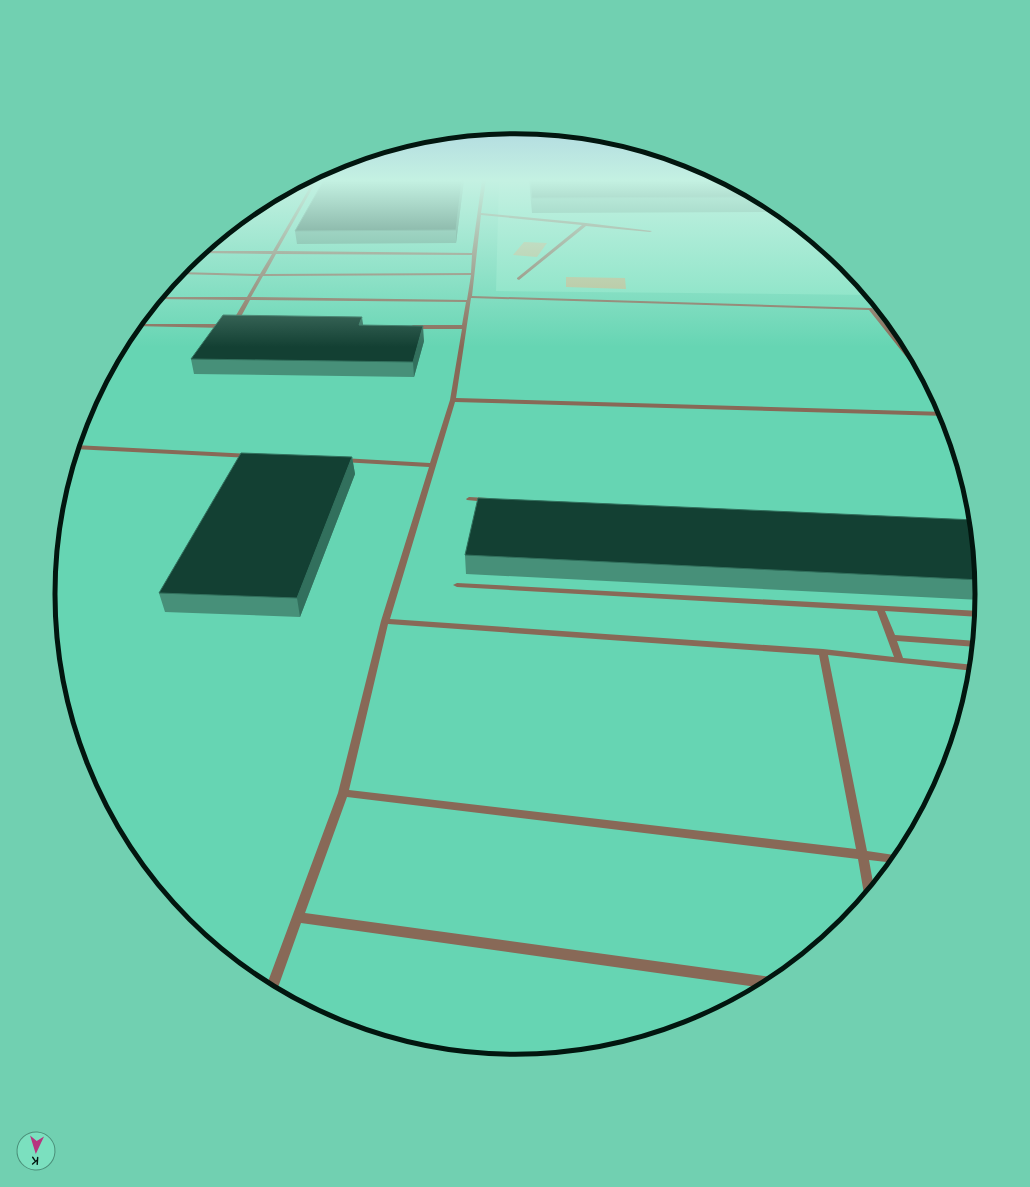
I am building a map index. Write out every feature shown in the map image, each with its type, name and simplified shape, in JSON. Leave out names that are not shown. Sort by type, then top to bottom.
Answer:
[{"type":"street","points":[[233,326],[285,235]]},
{"type":"street","points":[[273,985],[343,793],[385,620],[453,400],[473,274],[476,235]]},
{"type":"street","points":[[518,279],[572,235]]},
{"type":"street","points":[[208,252],[474,254]]},
{"type":"street","points":[[185,273],[262,275],[473,274]]},
{"type":"street","points":[[162,298],[248,300],[469,299],[870,309],[908,356]]},
{"type":"street","points":[[142,325],[241,326]]},
{"type":"street","points":[[408,327],[464,328]]},
{"type":"street","points":[[453,400],[939,414]]},
{"type":"street","points":[[79,447],[258,456]]},
{"type":"street","points":[[337,460],[433,465]]},
{"type":"street","points":[[469,499],[493,500]]},
{"type":"street","points":[[457,585],[974,614]]},
{"type":"street","points":[[880,608],[900,660]]},
{"type":"street","points":[[385,620],[823,652],[969,667]]},
{"type":"street","points":[[892,638],[972,644]]},
{"type":"street","points":[[823,652],[869,888]]},
{"type":"street","points":[[343,793],[891,858]]},
{"type":"street","points":[[298,917],[762,982]]},
{"type":"shaded area","points":[[227,235],[498,235],[496,291],[865,295],[880,313],[913,364],[928,390],[940,417],[951,446],[966,504],[974,563],[975,594],[971,654],[966,683],[951,741],[928,797],[913,824],[880,874],[861,897],[840,919],[795,958],[771,976],[718,1006],[663,1029],[634,1038],[605,1045],[545,1053],[485,1053],[455,1050],[425,1045],[367,1029],[312,1006],[285,992],[259,976],[212,939],[169,897],[150,874],[133,849],[102,797],[79,741],[71,713],[59,654],[56,624],[56,563],[59,533],[71,474],[79,446],[90,417],[102,390],[117,363],[150,313],[190,268]]},
{"type":"shaded area","points":[[524,242],[547,243],[537,257],[513,255]]},
{"type":"shaded area","points":[[566,277],[625,278],[626,289],[566,287]]},
{"type":"building","points":[[223,315],[362,317],[359,325],[423,326],[413,362],[191,359]]},
{"type":"building","points":[[241,453],[352,457],[297,598],[159,593]]},
{"type":"building","points":[[478,498],[969,520],[975,580],[465,555]]}]
